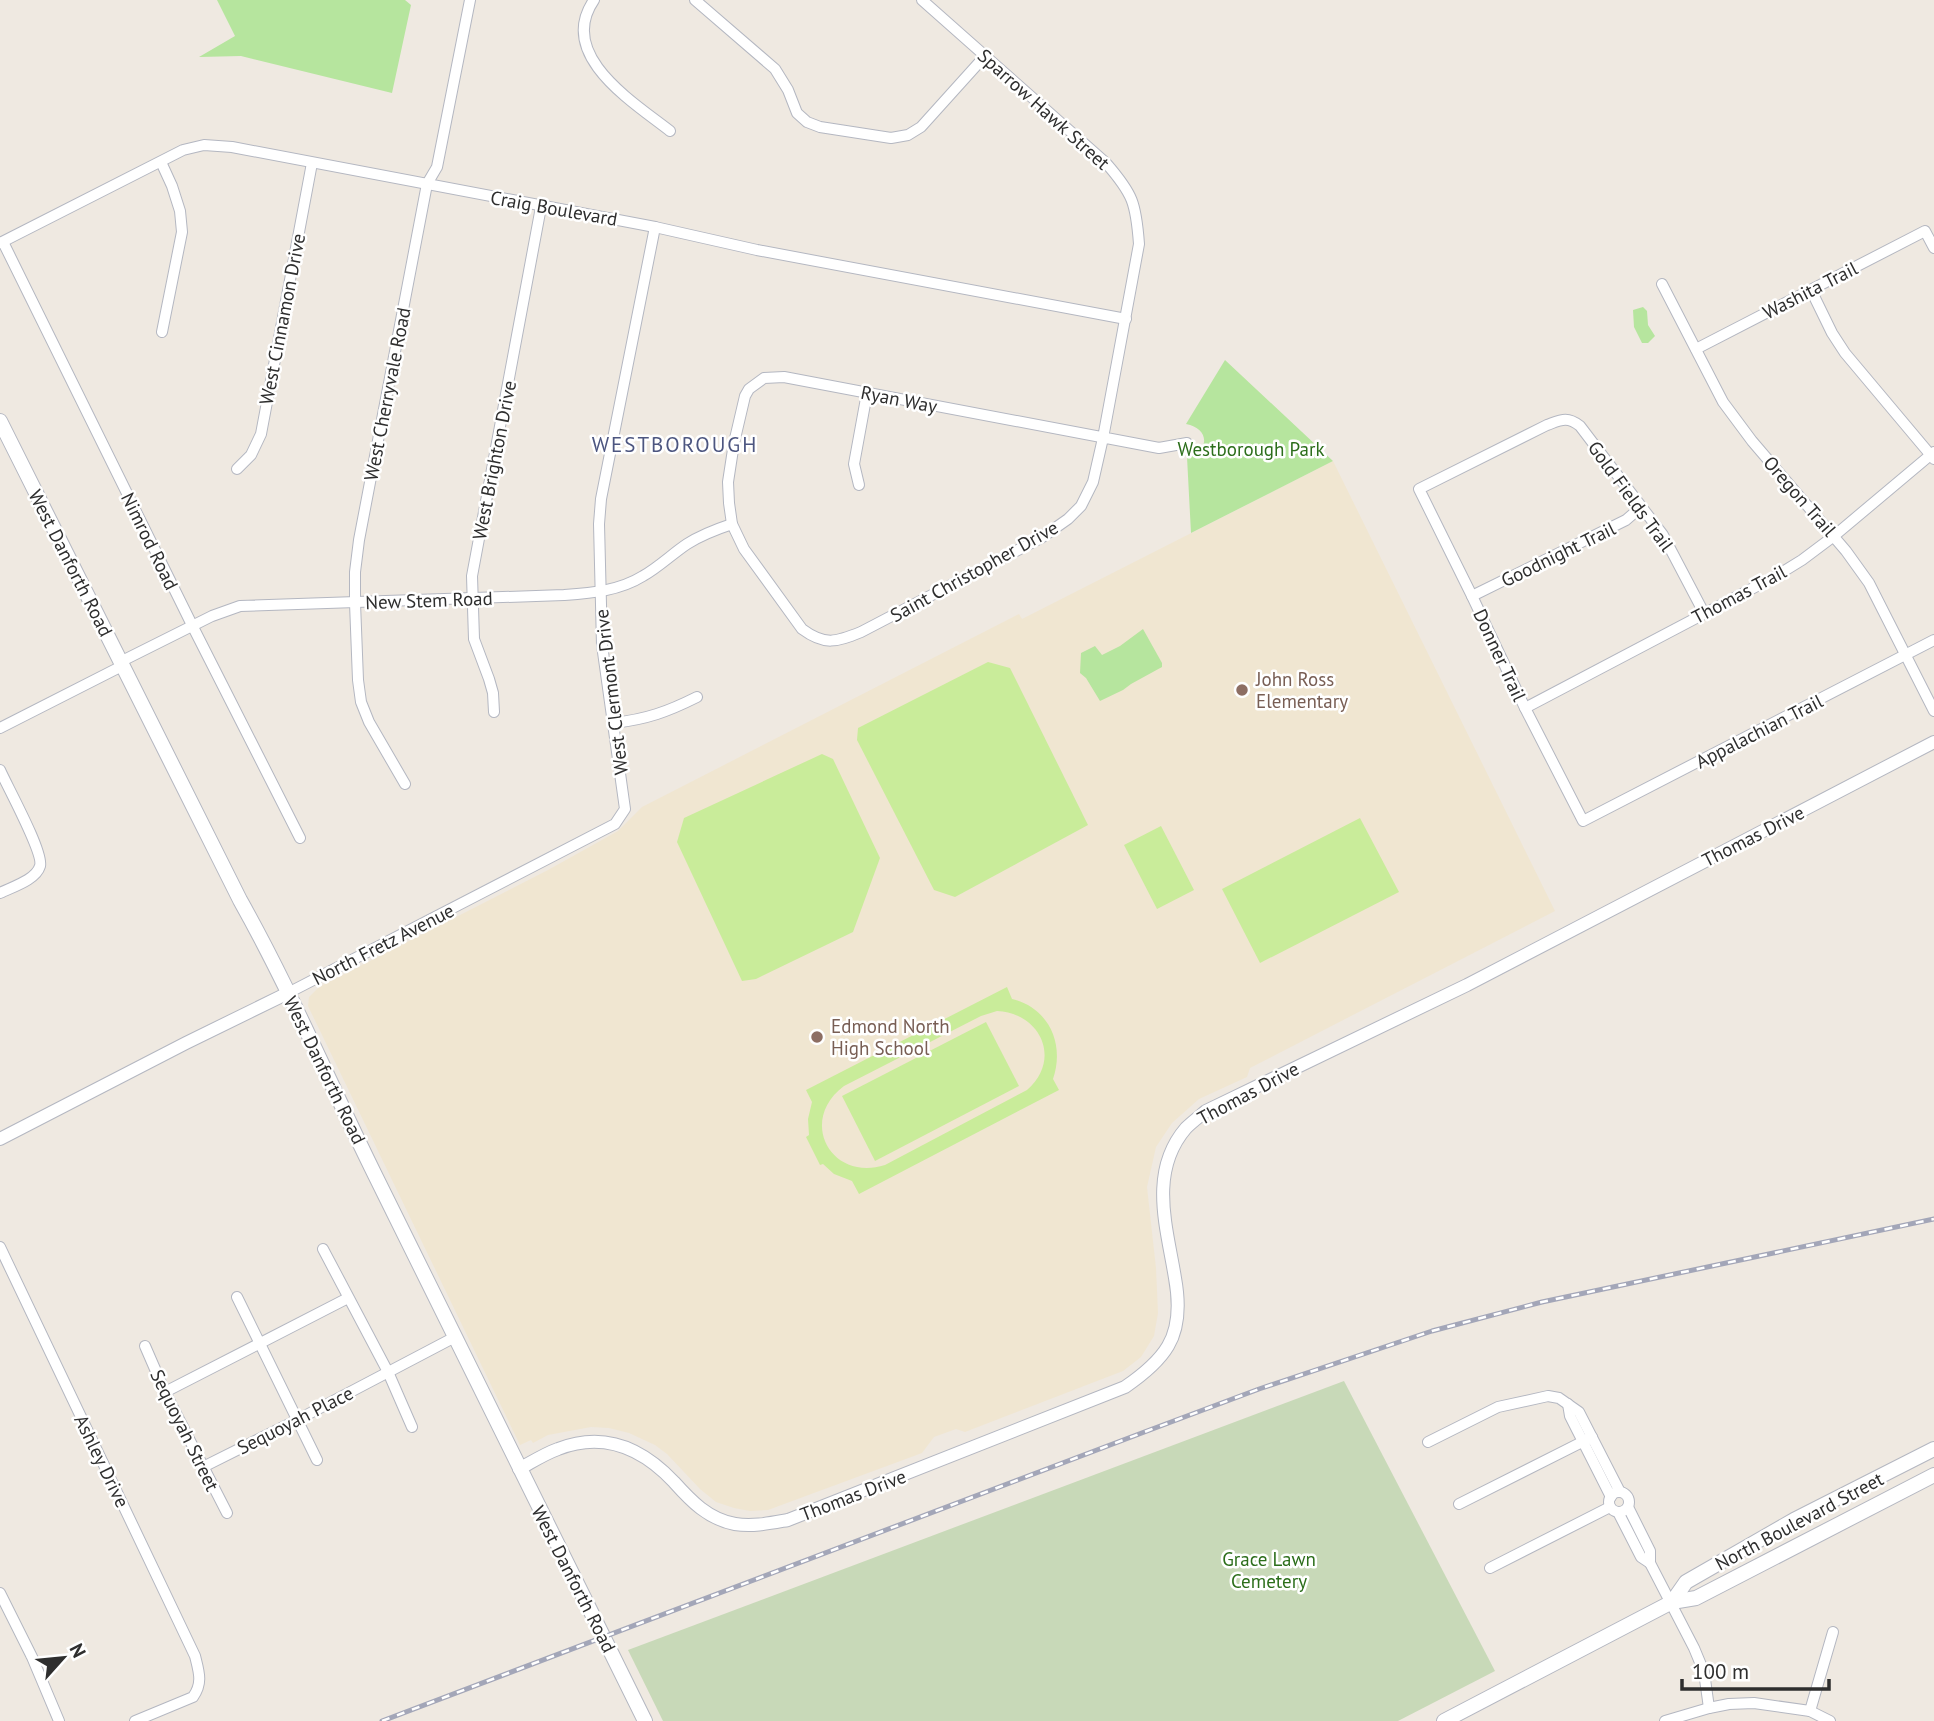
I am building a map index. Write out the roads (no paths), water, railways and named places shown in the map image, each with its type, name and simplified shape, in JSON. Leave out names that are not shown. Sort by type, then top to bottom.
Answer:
[{"type":"main road","name":"West Danforth Road","points":[[0,421],[288,993],[519,1469],[645,1721]]},
{"type":"main road","name":"North Boulevard Street","points":[[1672,1601],[1686,1582],[1794,1520],[1934,1449]]},
{"type":"main road","name":"North Boulevard Street","points":[[1444,1721],[1672,1601],[1696,1598],[1934,1475]]},
{"type":"street","name":"West Cherryvale Road","points":[[405,784],[369,722],[361,702],[355,572],[427,184],[437,166],[470,0]]},
{"type":"street","points":[[594,0],[587,11],[583,27],[585,44],[592,59],[606,78],[670,131]]},
{"type":"street","points":[[695,0],[775,69],[783,80],[797,113],[807,122],[820,127],[891,138],[908,135],[928,120],[985,56]]},
{"type":"street","name":"Sparrow Hawk Street","points":[[930,2],[985,56],[1106,163],[1123,182],[1132,199],[1137,218],[1139,244],[1126,319]]},
{"type":"street","name":"Craig Boulevard","points":[[2,243],[183,150],[204,145],[232,147],[1126,319]]},
{"type":"street","points":[[161,162],[180,211],[182,232],[162,332]]},
{"type":"street","name":"West Cinnamon Drive","points":[[237,468],[251,455],[261,434],[312,163]]},
{"type":"street","name":"West Brighton Drive","points":[[494,712],[493,693],[474,639],[472,576],[541,206]]},
{"type":"street","name":"West Clermont Drive","points":[[615,824],[625,809],[602,645],[599,524],[601,499],[655,227]]},
{"type":"street","name":"Washita Trail","points":[[1696,349],[1925,231],[1934,248]]},
{"type":"street","name":"Nimrod Road","points":[[2,243],[300,838]]},
{"type":"street","name":"Oregon Trail","points":[[1662,284],[1723,402],[1752,441],[1834,536],[1869,583],[1934,711]]},
{"type":"street","points":[[1811,290],[1845,353],[1933,455]]},
{"type":"street","name":"Saint Christopher Drive","points":[[733,524],[744,549],[802,629],[812,636],[837,642],[861,632],[1041,538],[1081,506],[1093,482],[1126,319]]},
{"type":"street","name":"Ryan Way","points":[[733,524],[729,482],[741,410],[749,389],[764,378],[774,376],[1159,448],[1187,443]]},
{"type":"street","points":[[859,485],[855,464],[867,393]]},
{"type":"street","name":"Gold Fields Trail","points":[[1419,489],[1546,425],[1572,420],[1580,426],[1663,535],[1704,613]]},
{"type":"street","name":"Thomas Trail","points":[[1525,708],[1802,560],[1933,455]]},
{"type":"street","name":"Donner Trail","points":[[1419,489],[1583,821]]},
{"type":"street","name":"Goodnight Trail","points":[[1472,596],[1626,520],[1641,508]]},
{"type":"street","name":"New Stem Road","points":[[0,728],[192,625],[240,606],[600,592],[642,577],[689,542],[733,524]]},
{"type":"street","name":"Appalachian Trail","points":[[1583,821],[1934,640]]},
{"type":"street","points":[[614,723],[646,719],[675,708],[696,696]]},
{"type":"street","name":"Thomas Drive","points":[[519,1469],[570,1446],[600,1442],[620,1445],[650,1459],[699,1508],[736,1524],[758,1525],[789,1520],[1125,1387],[1157,1359],[1168,1346],[1175,1329],[1178,1293],[1162,1202],[1164,1173],[1174,1146],[1186,1127],[1206,1111],[1474,981],[1934,742]]},
{"type":"street","points":[[0,770],[40,856],[40,866],[34,876],[0,893]]},
{"type":"street","name":"North Fretz Avenue","points":[[0,1139],[615,824]]},
{"type":"street","name":"Ashley Drive","points":[[0,1247],[195,1656],[200,1676],[199,1689],[193,1697],[135,1721]]},
{"type":"street","points":[[323,1249],[388,1372],[412,1427]]},
{"type":"street","points":[[237,1297],[317,1460]]},
{"type":"street","points":[[164,1392],[348,1298]]},
{"type":"street","name":"Sequoyah Place","points":[[203,1467],[455,1337]]},
{"type":"street","name":"Sequoyah Street","points":[[145,1346],[164,1392],[227,1513]]},
{"type":"street","points":[[1428,1442],[1498,1407],[1548,1396],[1559,1398],[1568,1404],[1570,1416],[1588,1439],[1618,1503],[1650,1551],[1650,1563],[1672,1601],[1704,1672],[1709,1708]]},
{"type":"street","points":[[1459,1504],[1588,1439]]},
{"type":"street","points":[[1490,1568],[1618,1503]]},
{"type":"street","points":[[0,1593],[32,1657],[59,1721]]},
{"type":"street","points":[[1810,1711],[1833,1632]]},
{"type":"street","points":[[1665,1721],[1709,1708],[1754,1703],[1810,1711],[1830,1721]]},
{"type":"railway","points":[[382,1721],[1259,1389],[1432,1331],[1542,1302],[1934,1219]]},
{"type":"place","name":"John Ross Elementary","points":[[1242,690]]},
{"type":"place","name":"Edmond North High School","points":[[817,1037]]},
{"type":"district","name":"WESTBOROUGH","points":[[675,444]]},
{"type":"park label","name":"Westborough Park","points":[[1251,449]]},
{"type":"park label","name":"Grace Lawn Cemetery","points":[[1269,1570]]}]
